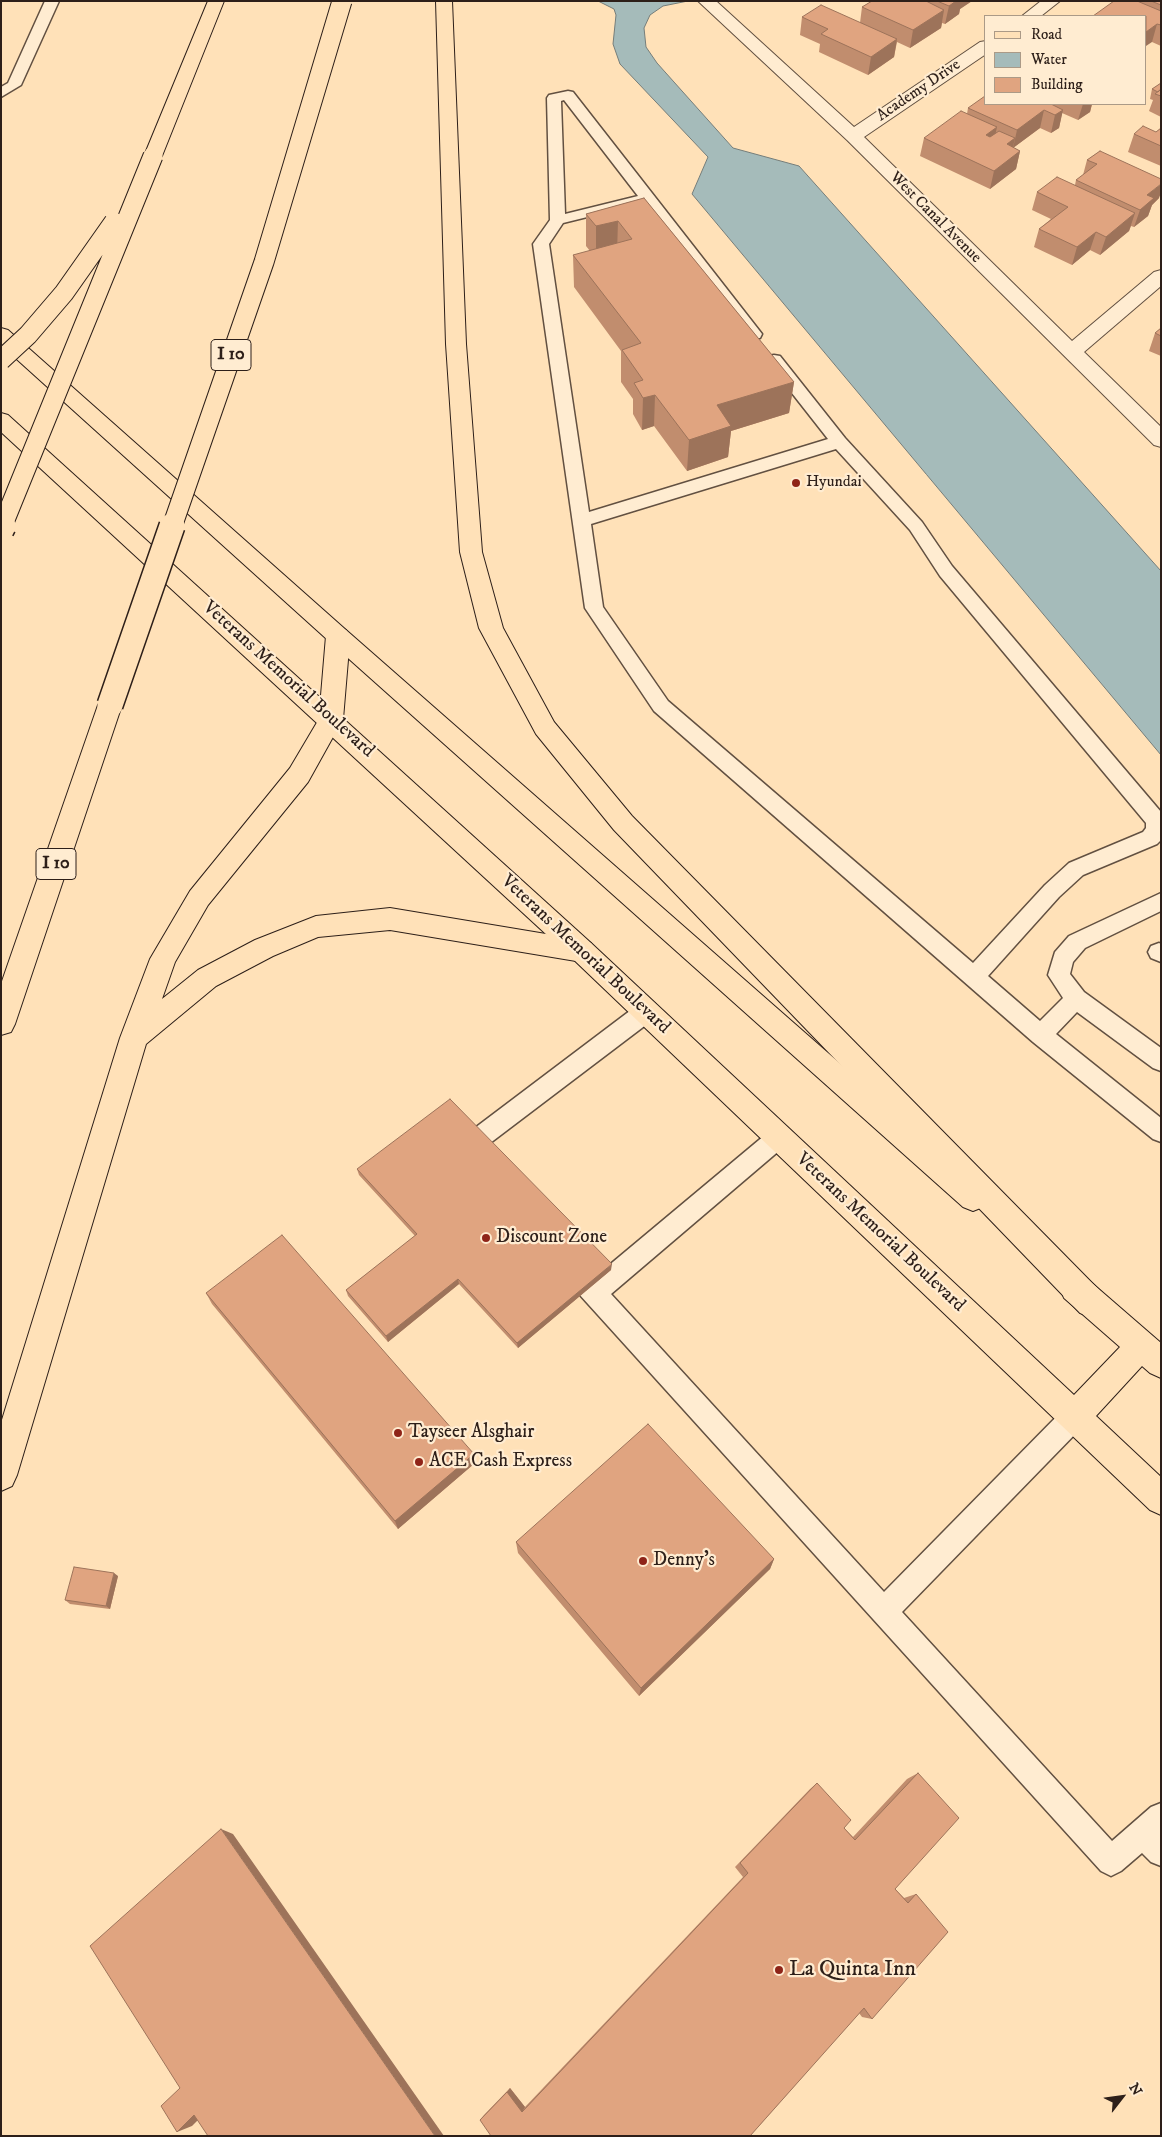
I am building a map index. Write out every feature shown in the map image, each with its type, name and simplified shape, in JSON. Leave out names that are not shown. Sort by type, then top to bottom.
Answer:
[{"type":"main road","points":[[1,530],[216,1]]},
{"type":"main road","name":"I 10","points":[[1,1024],[264,262],[342,1]]},
{"type":"main road","points":[[444,1],[456,354],[471,552],[491,628],[545,728],[623,823],[1091,1302]]},
{"type":"main road","points":[[1,360],[28,335],[64,293],[113,224],[153,156]]},
{"type":"main road","points":[[1,334],[338,636],[1151,1354],[1074,1417]]},
{"type":"main road","name":"Veterans Memorial Boulevard","points":[[1,420],[331,719],[647,1011],[1161,1499]]},
{"type":"main road","points":[[1,1475],[134,1038],[164,959],[199,898],[299,775],[331,719],[338,636]]},
{"type":"main road","points":[[134,1038],[207,978],[264,948],[316,927],[390,919],[582,951]]},
{"type":"street","name":"West Canal Avenue","points":[[706,1],[852,136],[1161,440]]},
{"type":"street","points":[[1031,15],[1052,1]]},
{"type":"street","name":"Academy Drive","points":[[852,136],[984,47]]},
{"type":"street","points":[[1071,352],[1161,276]]},
{"type":"lane","points":[[1,93],[14,86],[52,1]]},
{"type":"lane","points":[[974,977],[1052,891],[1076,869],[1150,838],[1158,831],[1156,820],[946,571],[916,526],[839,442],[568,95],[554,98],[558,220],[541,244],[594,608],[661,706],[974,977],[1041,1035],[1161,1132]]},
{"type":"lane","points":[[558,220],[647,198]]},
{"type":"lane","points":[[582,520],[839,442]]},
{"type":"lane","points":[[1161,901],[1077,942],[1063,958],[1059,975],[1076,999],[1161,1061]]},
{"type":"lane","points":[[1041,1035],[1076,999]]},
{"type":"lane","points":[[483,1171],[463,1150],[647,1011]]},
{"type":"lane","points":[[594,1293],[779,1137]]},
{"type":"lane","points":[[555,1250],[1110,1861],[1155,1834]]},
{"type":"lane","points":[[884,1611],[1074,1417]]},
{"type":"water","points":[[598,1],[688,1],[663,6],[650,15],[644,28],[646,47],[657,63],[733,148],[799,166],[1161,571],[1161,755],[692,194],[708,157],[620,64],[613,44],[616,15],[614,9]]},
{"type":"building","points":[[872,1],[926,1],[944,10],[913,30],[862,7]]},
{"type":"building","points":[[937,1],[956,1],[949,6]]},
{"type":"building","points":[[1114,1],[1137,1],[1161,11],[1161,25],[1157,24],[1147,31],[1147,15],[1094,15]]},
{"type":"building","points":[[1151,1],[1161,1],[1161,5]]},
{"type":"building","points":[[821,5],[897,39],[871,57],[821,34],[828,29],[802,17]]},
{"type":"building","points":[[1161,83],[1161,89],[1158,92],[1152,89]]},
{"type":"building","points":[[1161,89],[1161,96],[1155,94]]},
{"type":"building","points":[[984,97],[984,105],[1053,105],[1063,110],[1055,115],[1044,110],[1017,130],[968,108]]},
{"type":"building","points":[[961,111],[997,127],[986,135],[990,137],[999,131],[1015,138],[1007,144],[1020,151],[994,171],[924,138]]},
{"type":"building","points":[[1143,126],[1156,132],[1161,128],[1161,146],[1134,134]]},
{"type":"building","points":[[1100,151],[1161,179],[1161,184],[1147,195],[1154,198],[1140,210],[1076,180],[1097,164],[1087,160]]},
{"type":"building","points":[[1057,177],[1135,213],[1106,237],[1096,232],[1077,247],[1039,229],[1068,207],[1037,192]]},
{"type":"building","points":[[644,198],[794,382],[717,405],[731,426],[689,440],[655,395],[643,398],[634,383],[643,380],[622,350],[641,343],[573,255],[632,239],[618,221],[596,226],[586,214]]},
{"type":"building","points":[[1161,328],[1161,336],[1155,333]]},
{"type":"building","points":[[450,1099],[612,1264],[517,1343],[458,1279],[386,1336],[346,1290],[417,1234],[357,1169]]},
{"type":"building","points":[[282,1235],[474,1454],[395,1521],[206,1293]]},
{"type":"building","name":"Denny's","points":[[648,1424],[774,1559],[641,1688],[516,1542]]},
{"type":"building","points":[[74,1567],[114,1573],[106,1606],[65,1600]]},
{"type":"building","name":"La Quinta Inn","points":[[918,1773],[959,1818],[895,1889],[908,1903],[916,1894],[948,1932],[872,2019],[864,2008],[750,2136],[491,2136],[480,2120],[507,2092],[522,2112],[748,1873],[740,1863],[817,1783],[851,1820],[844,1828],[855,1840]]},
{"type":"building","points":[[221,1829],[435,2136],[208,2136],[194,2115],[177,2132],[161,2106],[180,2088],[90,1946]]},
{"type":"place","name":"Hyundai","points":[[796,483]]},
{"type":"place","name":"Discount Zone","points":[[486,1238]]},
{"type":"place","name":"Tayseer Alsghair","points":[[398,1433]]},
{"type":"place","name":"ACE Cash Express","points":[[419,1462]]},
{"type":"place","name":"Denny's","points":[[643,1561]]},
{"type":"place","name":"La Quinta Inn","points":[[779,1970]]}]
